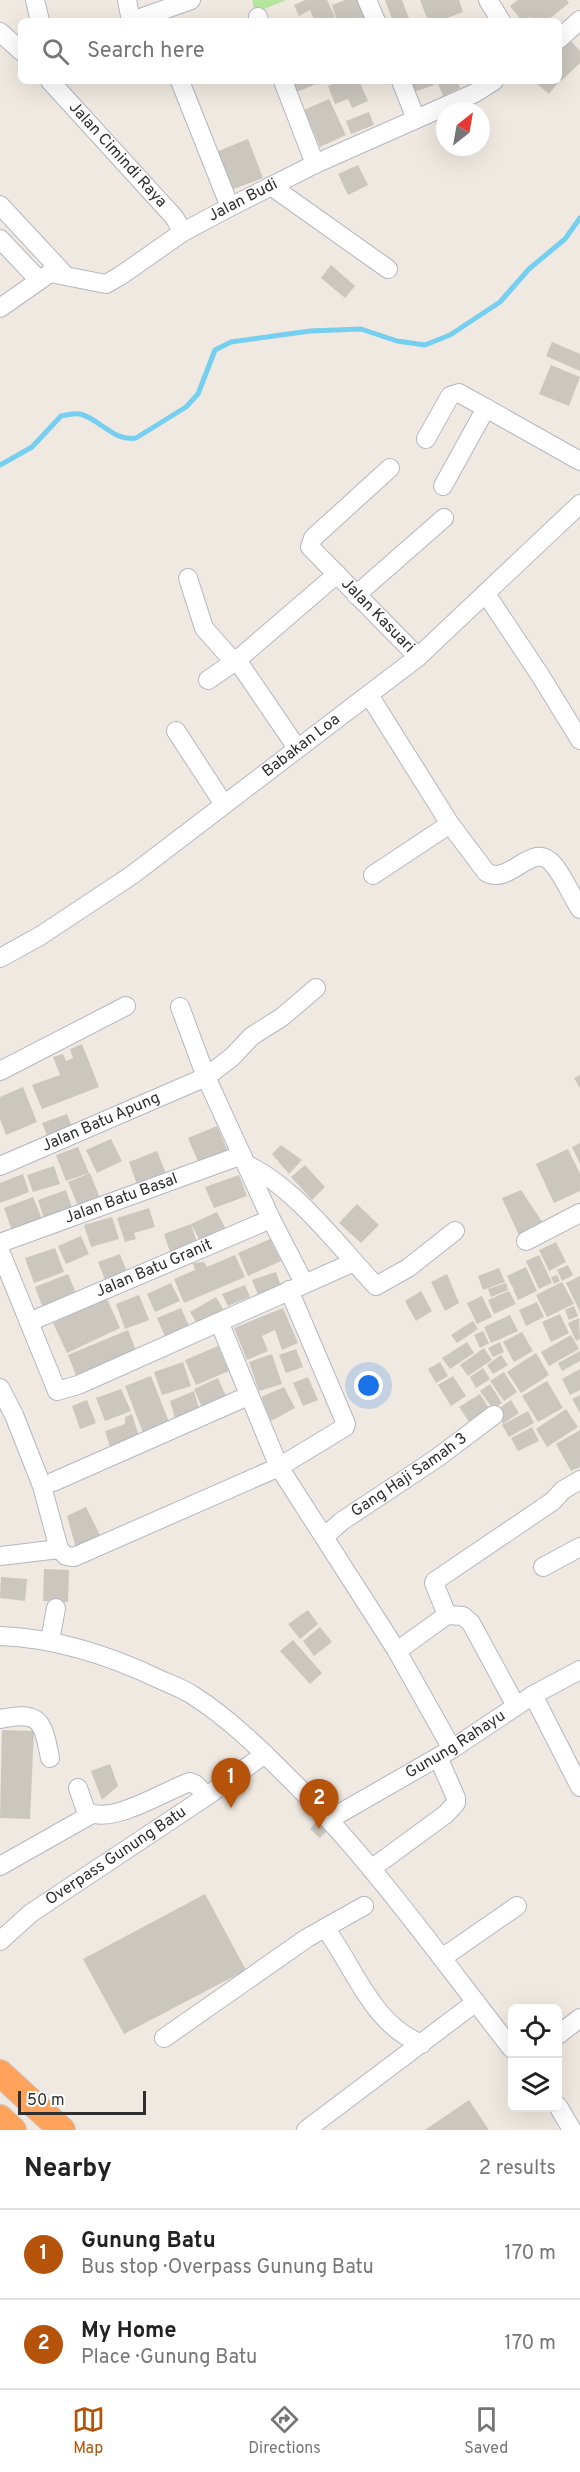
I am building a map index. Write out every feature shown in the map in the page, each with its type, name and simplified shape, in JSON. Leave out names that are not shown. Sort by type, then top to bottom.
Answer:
[{"type":"highway","points":[[0,2073],[62,2130]]},
{"type":"highway","points":[[0,2118],[13,2130]]},
{"type":"street","points":[[35,0],[39,18]]},
{"type":"street","points":[[127,0],[131,18]]},
{"type":"street","points":[[140,18],[191,0]]},
{"type":"street","points":[[367,0],[375,18]]},
{"type":"street","points":[[488,0],[499,18]]},
{"type":"street","points":[[562,36],[580,20]]},
{"type":"street","points":[[0,32],[18,48]]},
{"type":"street","name":"Jalan Cimindi Raya","points":[[53,84],[174,217],[183,232]]},
{"type":"street","points":[[181,84],[230,207]]},
{"type":"street","points":[[283,84],[315,164]]},
{"type":"street","points":[[402,84],[416,119]]},
{"type":"street","name":"Jalan Budi","points":[[45,279],[106,284],[183,232],[230,207],[315,164],[475,93],[489,84]]},
{"type":"street","points":[[271,186],[388,269]]},
{"type":"street","points":[[0,205],[45,279]]},
{"type":"street","points":[[0,224],[45,279]]},
{"type":"street","points":[[0,239],[45,279]]},
{"type":"street","points":[[0,256],[45,279]]},
{"type":"street","points":[[0,308],[45,279]]},
{"type":"street","points":[[426,439],[450,396],[459,393],[580,461]]},
{"type":"street","points":[[442,486],[486,408]]},
{"type":"street","name":"Jalan Kasuari","points":[[390,468],[313,538],[310,547],[418,657]]},
{"type":"street","name":"Babakan Loa","points":[[0,958],[40,936],[132,875],[223,803],[418,657],[580,504]]},
{"type":"street","points":[[356,595],[444,518]]},
{"type":"street","points":[[208,680],[235,661],[337,574]]},
{"type":"street","points":[[188,578],[204,628],[235,661],[297,748]]},
{"type":"street","points":[[486,594],[580,740]]},
{"type":"street","points":[[369,695],[450,824],[486,872],[492,876],[500,876],[537,857],[548,860],[553,863],[580,909]]},
{"type":"street","points":[[176,731],[223,803]]},
{"type":"street","points":[[373,875],[450,824]]},
{"type":"street","name":"Jalan Batu Apung","points":[[0,1166],[204,1077],[232,1057],[252,1036],[282,1017],[316,988]]},
{"type":"street","points":[[0,1071],[126,1006]]},
{"type":"street","points":[[0,1388],[14,1415],[42,1486],[59,1550],[66,1556],[74,1557],[279,1467],[343,1430],[346,1424],[271,1219],[204,1077],[180,1007]]},
{"type":"street","points":[[245,1160],[263,1172],[302,1208],[376,1286],[408,1268],[454,1231]]},
{"type":"street","name":"Jalan Batu Basal","points":[[2,1240],[245,1160]]},
{"type":"street","points":[[526,1241],[578,1216]]},
{"type":"street","name":"Jalan Batu Granit","points":[[34,1320],[271,1219]]},
{"type":"street","points":[[2,1240],[34,1320],[67,1388],[220,1324],[354,1262]]},
{"type":"street","points":[[220,1324],[279,1467],[397,1651],[445,1753],[456,1803],[447,1814],[371,1869]]},
{"type":"street","points":[[53,1482],[248,1396]]},
{"type":"street","name":"Gang Haji Samah 3","points":[[325,1536],[342,1521],[437,1458],[494,1415]]},
{"type":"street","points":[[447,1615],[435,1581],[553,1502],[563,1490],[580,1480]]},
{"type":"street","points":[[543,1567],[580,1548]]},
{"type":"street","points":[[0,1556],[59,1550]]},
{"type":"street","points":[[50,1641],[56,1608]]},
{"type":"street","points":[[397,1651],[447,1615],[463,1616],[471,1623],[516,1706]]},
{"type":"street","points":[[0,1636],[50,1641],[99,1654],[139,1669],[192,1695],[241,1732],[330,1819],[508,2043]]},
{"type":"street","name":"Gunung Rahayu","points":[[330,1819],[445,1753],[533,1695],[580,1670]]},
{"type":"street","points":[[533,1695],[580,1787]]},
{"type":"street","points":[[0,1719],[17,1715],[29,1716],[38,1722],[45,1729],[50,1758]]},
{"type":"street","name":"Overpass Gunung Batu","points":[[0,1941],[31,1913],[207,1796],[265,1754]]},
{"type":"street","points":[[78,1788],[86,1811],[92,1814],[116,1814],[190,1782],[207,1796]]},
{"type":"street","points":[[0,1866],[92,1814]]},
{"type":"street","points":[[164,2038],[325,1928],[364,1906]]},
{"type":"street","points":[[442,1958],[516,1906]]},
{"type":"street","points":[[325,1928],[372,2002],[396,2030],[422,2044]]},
{"type":"street","points":[[306,2130],[476,2002]]},
{"type":"street","points":[[562,2032],[580,2018]]},
{"type":"street","points":[[562,2112],[572,2130]]},
{"type":"green space","points":[[252,0],[286,0],[255,13]]},
{"type":"building","points":[[305,0],[327,0],[335,17],[314,18],[310,10],[299,16],[294,5]]},
{"type":"building","points":[[345,0],[363,0],[369,18],[336,18],[332,5]]},
{"type":"building","points":[[385,0],[402,0],[409,18],[392,18]]},
{"type":"building","points":[[420,0],[459,0],[463,12],[447,18],[427,18]]},
{"type":"building","points":[[518,0],[567,0],[569,3],[551,18],[520,18],[510,6]]},
{"type":"building","points":[[568,38],[580,51],[580,63],[562,80],[562,44]]},
{"type":"building","points":[[293,84],[316,84],[297,92]]},
{"type":"building","points":[[360,84],[368,101],[352,108],[348,99],[335,104],[328,86]]},
{"type":"building","points":[[408,84],[434,84],[434,85],[411,93]]},
{"type":"building","points":[[438,84],[458,84],[460,88],[443,96]]},
{"type":"building","points":[[537,84],[557,84],[549,94]]},
{"type":"building","points":[[329,99],[346,135],[320,147],[304,110]]},
{"type":"building","points":[[369,112],[374,125],[351,134],[346,121]]},
{"type":"building","points":[[248,139],[263,178],[231,190],[216,152]]},
{"type":"building","points":[[358,165],[368,185],[348,195],[338,174]]},
{"type":"building","points":[[331,265],[355,286],[345,298],[321,278]]},
{"type":"building","points":[[552,342],[580,354],[580,371],[546,356]]},
{"type":"building","points":[[551,365],[580,377],[569,406],[539,394]]},
{"type":"building","points":[[82,1044],[99,1087],[42,1109],[32,1085],[60,1075],[53,1057],[63,1054],[66,1061],[73,1058],[70,1049]]},
{"type":"building","points":[[580,1075],[580,1088],[574,1078]]},
{"type":"building","points":[[23,1087],[37,1122],[6,1135],[0,1119],[0,1097]]},
{"type":"building","points":[[67,1114],[74,1132],[49,1140],[42,1123]]},
{"type":"building","points":[[217,1126],[228,1152],[199,1164],[188,1138]]},
{"type":"building","points":[[111,1139],[122,1161],[97,1173],[86,1150]]},
{"type":"building","points":[[580,1143],[580,1164],[572,1147]]},
{"type":"building","points":[[281,1145],[302,1160],[289,1174],[272,1154]]},
{"type":"building","points":[[78,1147],[89,1173],[66,1181],[56,1155]]},
{"type":"building","points":[[568,1149],[580,1174],[580,1191],[554,1203],[536,1164]]},
{"type":"building","points":[[157,1151],[167,1176],[138,1187],[129,1162]]},
{"type":"building","points":[[305,1165],[325,1187],[312,1200],[291,1177]]},
{"type":"building","points":[[54,1166],[60,1184],[33,1192],[27,1175]]},
{"type":"building","points":[[90,1173],[100,1198],[78,1206],[68,1182]]},
{"type":"building","points":[[23,1174],[29,1192],[0,1203],[0,1183]]},
{"type":"building","points":[[239,1175],[247,1196],[214,1208],[205,1187]]},
{"type":"building","points":[[66,1190],[72,1208],[44,1218],[38,1200]]},
{"type":"building","points":[[521,1190],[545,1226],[522,1242],[502,1198]]},
{"type":"building","points":[[33,1197],[42,1219],[12,1231],[4,1208]]},
{"type":"building","points":[[357,1204],[379,1225],[361,1243],[339,1223]]},
{"type":"building","points":[[149,1208],[155,1227],[134,1233],[136,1239],[125,1242],[117,1218]]},
{"type":"building","points":[[217,1212],[226,1230],[201,1243],[191,1224]]},
{"type":"building","points":[[112,1217],[119,1239],[91,1247],[84,1225]]},
{"type":"building","points":[[191,1224],[198,1245],[171,1255],[164,1234]]},
{"type":"building","points":[[81,1236],[89,1254],[66,1264],[58,1246]]},
{"type":"building","points":[[270,1239],[281,1261],[248,1276],[238,1253]]},
{"type":"building","points":[[556,1242],[566,1262],[549,1271],[539,1250]]},
{"type":"building","points":[[55,1248],[64,1272],[34,1283],[25,1258]]},
{"type":"building","points":[[120,1254],[127,1272],[105,1280],[98,1262]]},
{"type":"building","points":[[235,1255],[245,1277],[184,1303],[174,1279],[195,1270],[193,1263],[204,1262],[207,1267]]},
{"type":"building","points":[[539,1255],[552,1283],[539,1289],[526,1261]]},
{"type":"building","points":[[568,1265],[573,1275],[562,1281],[557,1270]]},
{"type":"building","points":[[526,1267],[537,1291],[518,1300],[513,1289],[515,1288],[507,1276]]},
{"type":"building","points":[[499,1268],[505,1282],[483,1290],[478,1276]]},
{"type":"building","points":[[276,1272],[281,1286],[258,1295],[252,1280]]},
{"type":"building","points":[[68,1274],[78,1298],[44,1311],[35,1287]]},
{"type":"building","points":[[447,1274],[459,1303],[445,1311],[431,1282]]},
{"type":"building","points":[[557,1275],[560,1281],[554,1284],[551,1277]]},
{"type":"building","points":[[580,1276],[580,1312],[566,1283]]},
{"type":"building","points":[[562,1282],[574,1304],[547,1317],[536,1295]]},
{"type":"building","points":[[171,1283],[180,1301],[155,1312],[147,1294]]},
{"type":"building","points":[[506,1283],[508,1290],[491,1297],[488,1289]]},
{"type":"building","points":[[245,1285],[250,1297],[228,1306],[222,1294]]},
{"type":"building","points":[[421,1291],[432,1311],[416,1321],[405,1301]]},
{"type":"building","points":[[509,1291],[516,1304],[494,1314],[488,1300]]},
{"type":"building","points":[[139,1295],[149,1320],[125,1329],[116,1304]]},
{"type":"building","points":[[482,1296],[492,1317],[477,1324],[467,1303]]},
{"type":"building","points":[[216,1297],[225,1312],[199,1327],[190,1312]]},
{"type":"building","points":[[107,1299],[120,1328],[67,1353],[53,1323]]},
{"type":"building","points":[[537,1302],[544,1317],[526,1326],[519,1310]]},
{"type":"building","points":[[574,1306],[578,1316],[569,1320],[565,1310]]},
{"type":"building","points":[[181,1308],[191,1330],[167,1341],[157,1318]]},
{"type":"building","points":[[283,1308],[298,1343],[282,1350],[275,1330],[262,1336],[268,1351],[247,1360],[234,1328]]},
{"type":"building","points":[[560,1314],[569,1333],[551,1342],[542,1322]]},
{"type":"building","points":[[510,1315],[518,1331],[491,1343],[484,1327]]},
{"type":"building","points":[[579,1318],[580,1339],[576,1341],[568,1323]]},
{"type":"building","points":[[473,1321],[478,1329],[457,1343],[451,1335]]},
{"type":"building","points":[[128,1330],[137,1353],[77,1378],[68,1355]]},
{"type":"building","points":[[483,1331],[489,1343],[480,1348],[474,1335]]},
{"type":"building","points":[[522,1332],[533,1351],[514,1362],[503,1342]]},
{"type":"building","points":[[571,1335],[579,1349],[549,1366],[541,1352]]},
{"type":"building","points":[[467,1342],[474,1353],[450,1369],[442,1358]]},
{"type":"building","points":[[500,1342],[504,1352],[493,1357],[488,1348]]},
{"type":"building","points":[[218,1346],[229,1371],[196,1385],[185,1360]]},
{"type":"building","points":[[484,1348],[492,1360],[468,1376],[460,1365]]},
{"type":"building","points":[[296,1349],[303,1367],[286,1373],[279,1355]]},
{"type":"building","points":[[580,1351],[580,1361],[562,1371],[558,1363]]},
{"type":"building","points":[[536,1353],[549,1375],[521,1393],[507,1372]]},
{"type":"building","points":[[272,1354],[282,1384],[259,1391],[249,1362]]},
{"type":"building","points":[[501,1355],[508,1365],[493,1374],[487,1365]]},
{"type":"building","points":[[183,1362],[191,1386],[162,1395],[154,1372]]},
{"type":"building","points":[[440,1362],[448,1376],[436,1383],[428,1369]]},
{"type":"building","points":[[483,1368],[490,1379],[476,1388],[470,1377]]},
{"type":"building","points":[[580,1369],[580,1390],[570,1395],[562,1379]]},
{"type":"building","points":[[504,1372],[517,1392],[504,1401],[490,1381]]},
{"type":"building","points":[[151,1376],[171,1427],[144,1435],[125,1386]]},
{"type":"building","points":[[453,1376],[466,1396],[451,1406],[438,1385]]},
{"type":"building","points":[[308,1377],[318,1400],[303,1406],[293,1383]]},
{"type":"building","points":[[218,1378],[228,1401],[204,1412],[194,1389]]},
{"type":"building","points":[[547,1381],[563,1408],[538,1422],[522,1396]]},
{"type":"building","points":[[490,1384],[502,1403],[493,1409],[480,1391]]},
{"type":"building","points":[[284,1387],[295,1408],[271,1421],[261,1397]]},
{"type":"building","points":[[121,1389],[131,1411],[105,1421],[96,1398]]},
{"type":"building","points":[[194,1391],[200,1413],[176,1422],[170,1401]]},
{"type":"building","points":[[480,1394],[492,1413],[472,1426],[459,1407]]},
{"type":"building","points":[[580,1395],[580,1413],[572,1399]]},
{"type":"building","points":[[87,1400],[96,1423],[80,1429],[72,1406]]},
{"type":"building","points":[[511,1400],[519,1413],[503,1424],[495,1411]]},
{"type":"building","points":[[566,1409],[578,1427],[547,1447],[536,1429]]},
{"type":"building","points":[[528,1411],[534,1423],[509,1437],[502,1425]]},
{"type":"building","points":[[132,1414],[139,1436],[111,1450],[105,1431],[125,1424],[125,1417]]},
{"type":"building","points":[[532,1427],[539,1441],[518,1451],[511,1438]]},
{"type":"building","points":[[580,1430],[580,1467],[571,1471],[556,1444]]},
{"type":"building","points":[[86,1507],[102,1539],[77,1552],[67,1516]]},
{"type":"building","points":[[44,1569],[69,1570],[68,1602],[43,1601]]},
{"type":"building","points":[[1,1577],[27,1579],[25,1601],[0,1598]]},
{"type":"building","points":[[308,1610],[318,1624],[300,1639],[288,1624]]},
{"type":"building","points":[[320,1627],[332,1642],[314,1656],[303,1641]]},
{"type":"building","points":[[293,1640],[322,1673],[310,1684],[280,1651]]},
{"type":"building","points":[[2,1730],[34,1731],[30,1819],[0,1818]]},
{"type":"building","points":[[110,1764],[118,1786],[102,1800],[91,1771]]},
{"type":"building","points":[[318,1820],[328,1830],[320,1838],[310,1829]]},
{"type":"building","points":[[205,1894],[246,1970],[124,2034],[83,1959]]},
{"type":"building","points":[[469,2100],[489,2130],[425,2130]]},
{"type":"waterway","points":[[0,465],[32,447],[61,416],[65,415],[80,414],[121,437],[136,438],[186,407],[198,394],[215,350],[231,342],[310,331],[361,329],[397,341],[425,345],[450,335],[500,302],[529,269],[565,239],[580,218]]},
{"type":"place","name":"Gunung Batu","points":[[231,1808]]},
{"type":"place","name":"My Home","points":[[319,1829]]}]
